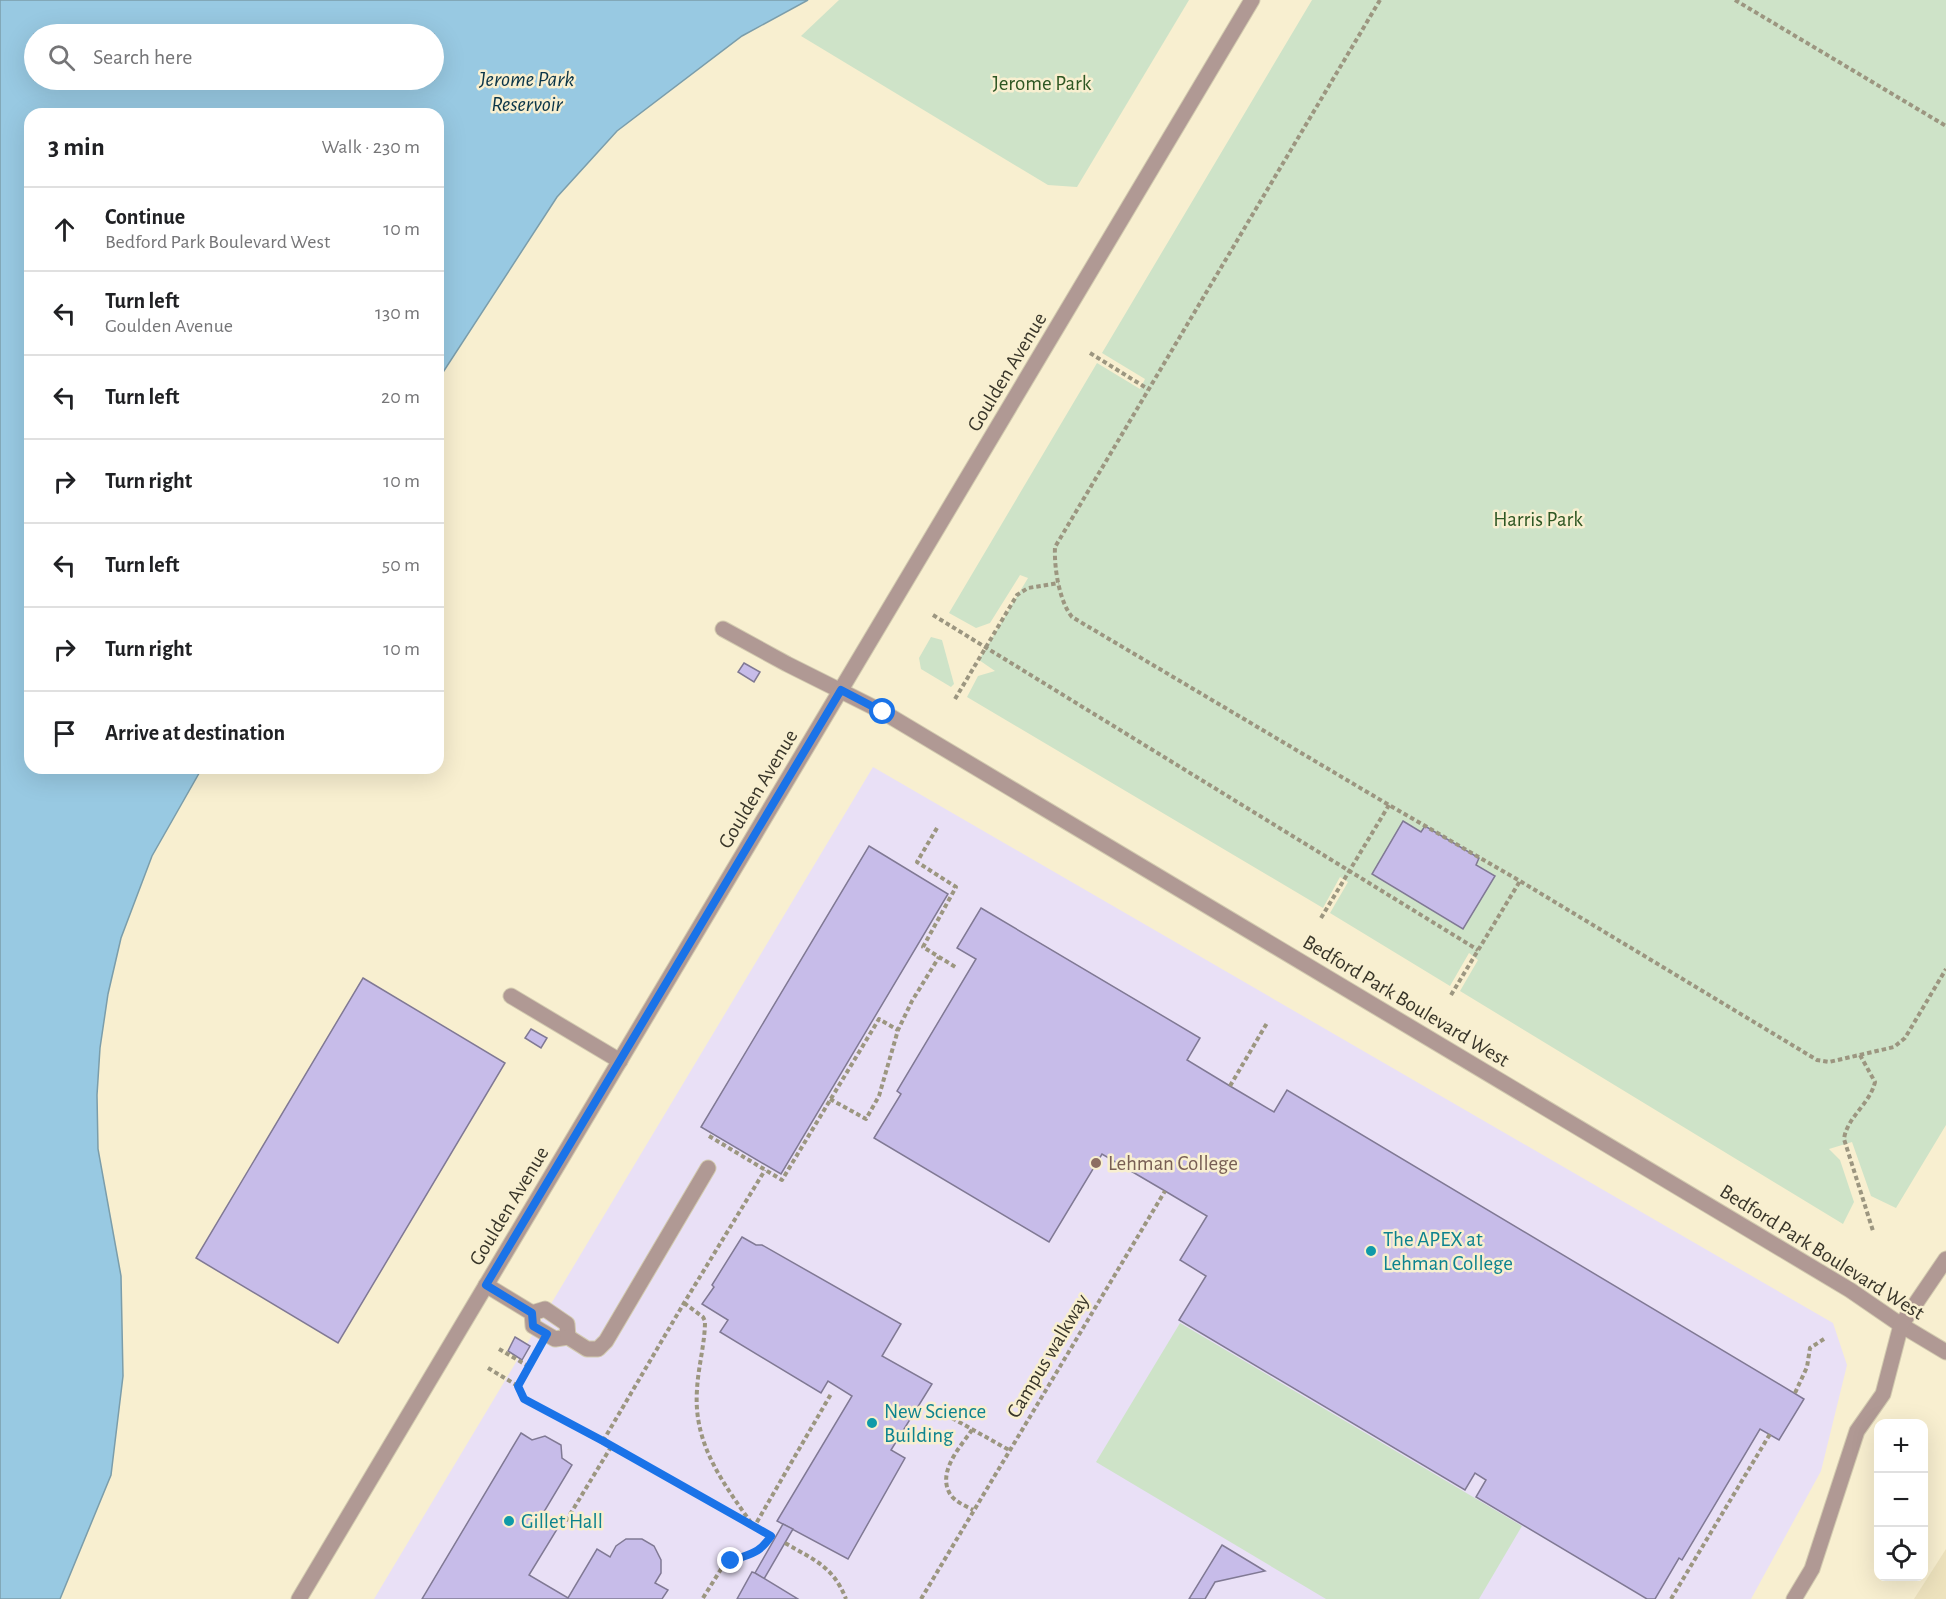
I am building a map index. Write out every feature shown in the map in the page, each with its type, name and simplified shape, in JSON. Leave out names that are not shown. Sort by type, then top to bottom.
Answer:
[{"type":"street","name":"Goulden Avenue","points":[[299,1599],[1252,0]]},
{"type":"street","name":"Bedford Park Boulevard West","points":[[723,629],[883,712],[1850,1290],[1946,1352]]},
{"type":"street","points":[[511,996],[620,1060]]},
{"type":"street","points":[[532,1313],[533,1326],[555,1339],[568,1337],[587,1349],[598,1349],[606,1341],[708,1168]]},
{"type":"street","points":[[1794,1599],[1812,1569],[1857,1431],[1883,1394],[1901,1325],[1946,1259]]},
{"type":"street","points":[[486,1285],[532,1313],[545,1309],[567,1324],[568,1337]]},
{"type":"path","points":[[1380,0],[1055,547],[1054,558],[1064,607],[1072,617],[1520,881],[1817,1060],[1829,1062],[1894,1047],[1905,1038],[1946,969]]},
{"type":"path","points":[[1736,0],[1946,126]]},
{"type":"path","points":[[1090,353],[1149,389]]},
{"type":"path","points":[[955,699],[1017,595],[1029,588],[1059,583]]},
{"type":"path","points":[[933,615],[1478,950]]},
{"type":"path","points":[[1321,918],[1389,805]]},
{"type":"path","points":[[938,828],[917,862],[956,887],[923,947],[957,968]]},
{"type":"path","points":[[1451,995],[1520,881]]},
{"type":"path","points":[[830,1099],[866,1119],[879,1096],[898,1030],[912,1001],[939,957]]},
{"type":"path","points":[[709,1136],[782,1180],[879,1019],[898,1030]]},
{"type":"path","points":[[1230,1086],[1267,1023]]},
{"type":"path","points":[[1860,1055],[1875,1082],[1873,1092],[1845,1130],[1844,1139],[1873,1231]]},
{"type":"path","points":[[603,1441],[765,1170]]},
{"type":"path","name":"Campus walkway","points":[[921,1599],[1165,1191]]},
{"type":"path","points":[[684,1303],[705,1321],[696,1404],[707,1453],[717,1473],[754,1527]]},
{"type":"path","points":[[518,1386],[547,1334]]},
{"type":"path","points":[[1794,1393],[1807,1367],[1810,1348],[1824,1339]]},
{"type":"path","points":[[499,1349],[528,1366]]},
{"type":"path","points":[[488,1368],[518,1386],[524,1399],[773,1537],[755,1553],[723,1566],[703,1598]]},
{"type":"path","points":[[754,1527],[831,1394]]},
{"type":"path","points":[[952,1418],[1009,1450]]},
{"type":"path","points":[[972,1430],[947,1467],[947,1482],[949,1493],[956,1500],[974,1510]]},
{"type":"path","points":[[1671,1599],[1770,1434]]},
{"type":"path","points":[[566,1521],[611,1447]]},
{"type":"path","points":[[784,1543],[828,1569],[840,1584],[846,1599]]},
{"type":"shaded area","name":"Lehman College","points":[[873,767],[1833,1323],[1847,1365],[1821,1471],[1751,1599],[374,1599]]},
{"type":"shaded area","points":[[1946,1549],[1946,1599],[1914,1599],[1926,1581],[1928,1581],[1928,1577]]},
{"type":"green space","name":"Jerome Park","points":[[839,0],[1189,0],[1077,187],[1048,185],[801,36]]},
{"type":"green space","name":"Harris Park","points":[[1312,0],[1946,0],[1946,1125],[1896,1208],[1871,1196],[1852,1142],[1829,1149],[1840,1160],[1854,1202],[1843,1224],[1460,991],[1478,960],[1469,953],[1450,986],[1330,913],[1348,882],[1340,877],[1323,908],[967,697],[978,676],[995,671],[979,660],[1028,578],[1020,575],[990,623],[976,628],[949,613],[1097,363],[1140,389],[1145,379],[1102,353]]},
{"type":"green space","points":[[931,637],[942,640],[954,684],[951,687],[921,669],[919,658]]},
{"type":"green space","points":[[1180,1323],[1522,1526],[1479,1599],[1326,1599],[1096,1462]]},
{"type":"water","name":"Jerome Park Reservoir","points":[[0,0],[808,0],[742,36],[617,131],[557,197],[444,371],[444,108],[24,108],[24,774],[199,774],[152,856],[121,938],[108,994],[100,1048],[97,1095],[98,1149],[121,1276],[123,1376],[111,1475],[60,1599],[0,1599]]},
{"type":"building","points":[[744,663],[760,672],[754,682],[738,672]]},
{"type":"building","points":[[1403,821],[1421,832],[1425,826],[1479,858],[1476,865],[1495,876],[1463,929],[1372,874]]},
{"type":"building","points":[[869,846],[948,894],[781,1174],[701,1127]]},
{"type":"building","name":"The APEX at Lehman College","points":[[981,908],[1200,1038],[1187,1060],[1230,1086],[1274,1112],[1287,1090],[1804,1399],[1779,1440],[1760,1429],[1682,1560],[1679,1558],[1655,1599],[1647,1599],[1476,1497],[1486,1480],[1475,1473],[1465,1490],[1179,1320],[1206,1276],[1180,1260],[1207,1216],[1165,1191],[1102,1154],[1049,1242],[874,1138],[901,1094],[897,1091],[976,959],[957,948]]},
{"type":"building","points":[[363,978],[505,1063],[338,1343],[196,1258]]},
{"type":"building","points":[[531,1029],[547,1038],[541,1048],[525,1038]]},
{"type":"building","name":"New Science Building","points":[[742,1237],[756,1245],[762,1245],[901,1324],[882,1356],[932,1384],[891,1450],[905,1458],[848,1559],[777,1521],[852,1396],[828,1381],[821,1393],[720,1332],[728,1320],[702,1304]]},
{"type":"building","points":[[515,1337],[530,1346],[522,1360],[508,1351]]},
{"type":"building","name":"Gillet Hall","points":[[521,1433],[532,1440],[545,1436],[561,1445],[562,1458],[572,1465],[542,1515],[559,1526],[529,1575],[568,1598],[597,1549],[610,1557],[616,1546],[626,1539],[642,1539],[654,1546],[661,1560],[661,1573],[655,1583],[668,1590],[662,1599],[422,1599]]},
{"type":"building","points":[[783,1524],[793,1529],[764,1579],[755,1573]]},
{"type":"building","points":[[1222,1545],[1265,1571],[1215,1582],[1205,1599],[1189,1599]]},
{"type":"building","points":[[752,1572],[755,1573],[798,1599],[737,1599]]},
{"type":"place","name":"Lehman College","points":[[1096,1163]]},
{"type":"place","name":"The APEX at Lehman College","points":[[1371,1251]]},
{"type":"place","name":"New Science Building","points":[[872,1423]]},
{"type":"place","name":"Gillet Hall","points":[[509,1521]]},
{"type":"route","points":[[731,1561],[755,1553],[771,1536],[524,1399],[518,1386],[547,1334],[533,1326],[532,1313],[486,1285],[841,690],[883,712]]}]
